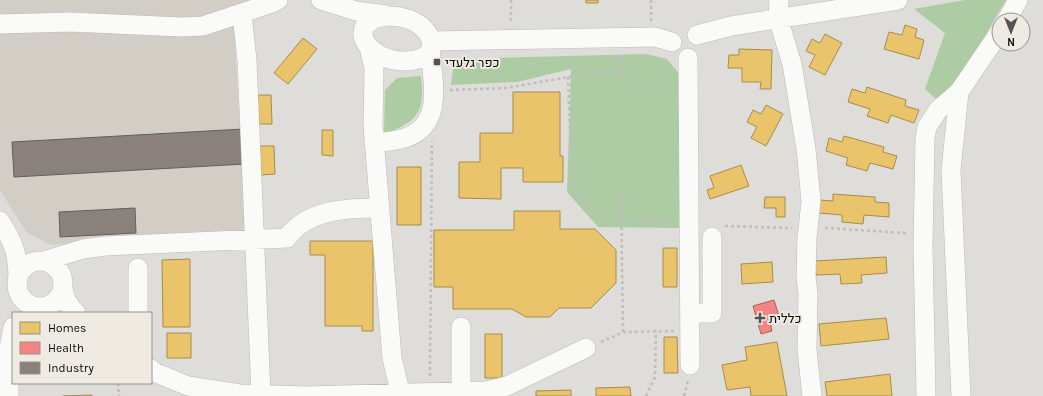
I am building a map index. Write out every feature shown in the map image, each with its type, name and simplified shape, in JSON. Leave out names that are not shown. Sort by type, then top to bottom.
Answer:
[{"type":"street","points":[[0,24],[70,22],[182,27],[204,26],[242,14],[278,0]]},
{"type":"street","points":[[321,0],[356,11],[408,19],[418,24],[425,30],[430,46],[434,90],[432,110],[428,121],[422,129],[414,134],[395,140],[374,143]]},
{"type":"street","points":[[321,0],[345,20],[376,53],[386,58],[402,62]]},
{"type":"street","points":[[697,36],[779,9],[898,0]]},
{"type":"street","points":[[1011,12],[1018,0]]},
{"type":"street","points":[[779,9],[792,64],[806,149],[811,201],[807,238],[806,276],[808,294],[807,350],[812,396]]},
{"type":"street","points":[[242,14],[247,60],[261,395]]},
{"type":"street","points":[[392,16],[377,17],[367,23],[363,30],[374,68],[374,143],[392,358],[400,395]]},
{"type":"street","points":[[682,30],[691,30],[697,36],[700,42],[699,50],[694,56],[688,58],[676,54],[672,46],[672,42],[675,36],[682,30]]},
{"type":"street","points":[[430,46],[511,39],[623,37],[650,37],[666,39],[672,42]]},
{"type":"street","points":[[926,396],[923,245],[926,127],[938,110],[959,92],[991,45]]},
{"type":"street","points":[[373,90],[379,78],[387,69],[393,65],[417,60],[425,56],[430,46]]},
{"type":"street","points":[[688,58],[690,365]]},
{"type":"street","points":[[959,92],[951,170],[961,396]]},
{"type":"street","points":[[18,280],[20,273],[30,263],[90,247],[287,238],[296,226],[324,214],[352,209],[380,208]]},
{"type":"street","points":[[0,221],[12,242],[18,261],[18,288],[20,294],[37,309],[57,300],[61,294],[64,277],[69,266],[78,256],[90,247]]},
{"type":"street","points":[[690,322],[712,313],[712,237]]},
{"type":"street","points":[[12,242],[25,253],[42,261],[51,263],[59,270],[62,277],[64,297],[75,312]]},
{"type":"street","points":[[138,268],[138,312]]},
{"type":"street","points":[[460,327],[460,394]]},
{"type":"street","points":[[9,396],[9,348],[12,332]]},
{"type":"street","points":[[152,370],[188,386],[234,395],[306,396],[400,395],[429,393],[460,394],[486,391],[506,386],[586,348]]},
{"type":"path","points":[[510,0],[511,39]]},
{"type":"path","points":[[650,37],[651,0]]},
{"type":"path","points":[[622,76],[623,37]]},
{"type":"path","points":[[434,90],[506,88],[608,70],[639,83],[689,98]]},
{"type":"path","points":[[429,393],[432,110]]},
{"type":"path","points":[[621,191],[623,332]]},
{"type":"path","points":[[586,348],[623,332],[656,331],[690,322]]},
{"type":"path","points":[[646,396],[654,377],[656,331]]},
{"type":"path","points":[[118,384],[119,396]]},
{"type":"shaded area","points":[[0,0],[249,0],[247,1],[234,26],[246,229],[51,245],[26,232],[0,190]]},
{"type":"green space","points":[[965,0],[1006,0],[999,12],[991,12],[991,26],[959,80],[936,99],[925,89],[945,33],[914,9]]},
{"type":"green space","points":[[646,54],[667,59],[681,76],[681,228],[598,227],[567,192],[571,69],[517,82],[451,85],[454,59]]},
{"type":"green space","points":[[421,76],[422,99],[417,114],[405,125],[384,134],[385,90],[397,78]]},
{"type":"building: Homes","points":[[586,0],[598,0],[598,3],[586,3]]},
{"type":"building: Homes","points":[[905,25],[917,29],[915,37],[924,40],[919,59],[884,49],[889,32],[902,35]]},
{"type":"building: Homes","points":[[825,34],[842,43],[825,75],[809,67],[815,55],[806,51],[812,39],[820,43]]},
{"type":"building: Homes","points":[[303,38],[317,49],[288,84],[274,73]]},
{"type":"building: Homes","points":[[739,49],[772,50],[771,89],[760,89],[761,82],[742,82],[742,68],[728,68],[729,55],[739,55]]},
{"type":"building: Homes","points":[[867,87],[906,100],[905,106],[919,110],[914,123],[891,115],[888,123],[867,116],[870,109],[848,102],[852,89],[865,93]]},
{"type":"building: Homes","points":[[513,92],[560,92],[560,156],[563,156],[563,182],[523,182],[523,168],[501,168],[501,199],[459,198],[459,162],[480,162],[480,133],[513,133]]},
{"type":"building: Homes","points":[[258,95],[271,95],[272,124],[259,124]]},
{"type":"building: Homes","points":[[766,105],[783,114],[766,146],[751,138],[757,127],[747,122],[753,110],[761,114]]},
{"type":"building: Homes","points":[[322,130],[333,130],[333,156],[322,155]]},
{"type":"building: Homes","points":[[844,136],[884,147],[883,152],[897,156],[893,169],[870,163],[867,171],[846,165],[848,158],[826,151],[829,138],[842,142]]},
{"type":"building: Homes","points":[[260,146],[274,146],[275,174],[261,175]]},
{"type":"building: Homes","points":[[741,165],[749,186],[710,199],[707,190],[714,188],[710,176]]},
{"type":"building: Homes","points":[[397,167],[421,167],[421,225],[397,225]]},
{"type":"building: Homes","points":[[833,194],[875,197],[875,202],[889,203],[889,217],[864,215],[863,224],[842,222],[842,215],[819,213],[820,200],[833,201]]},
{"type":"building: Homes","points":[[765,197],[785,197],[785,217],[776,217],[776,208],[764,208]]},
{"type":"building: Homes","points":[[514,211],[560,211],[560,229],[595,229],[616,250],[616,283],[591,308],[559,308],[550,317],[526,317],[512,309],[453,309],[453,287],[434,287],[434,230],[514,230]]},
{"type":"building: Homes","points":[[310,241],[373,241],[373,331],[362,331],[362,326],[325,326],[325,255],[310,255]]},
{"type":"building: Homes","points":[[663,248],[677,248],[677,287],[663,287]]},
{"type":"building: Homes","points":[[886,257],[887,273],[861,275],[862,283],[841,284],[840,274],[816,275],[815,261]]},
{"type":"building: Homes","points":[[190,259],[190,327],[163,327],[162,260]]},
{"type":"building: Homes","points":[[772,262],[773,282],[742,284],[741,264]]},
{"type":"building: Homes","points":[[886,318],[889,339],[821,346],[819,324]]},
{"type":"building: Homes","points":[[167,333],[191,333],[191,358],[167,358]]},
{"type":"building: Homes","points":[[485,334],[502,334],[502,378],[485,378]]},
{"type":"building: Homes","points":[[664,337],[677,337],[678,373],[664,373]]},
{"type":"building: Homes","points":[[777,342],[787,396],[751,396],[750,387],[727,390],[722,365],[747,360],[745,347]]},
{"type":"building: Homes","points":[[890,374],[892,396],[827,396],[825,382]]},
{"type":"building: Homes","points":[[630,387],[631,396],[596,396],[596,388]]},
{"type":"building: Homes","points":[[571,390],[571,396],[536,396],[536,391]]},
{"type":"building: Homes","points":[[92,395],[92,396],[63,396]]},
{"type":"building: Health","points":[[774,300],[780,319],[770,322],[772,331],[761,334],[753,306]]},
{"type":"building: Industry","points":[[243,129],[245,164],[14,177],[12,142]]},
{"type":"building: Industry","points":[[135,208],[136,233],[60,237],[59,212]]},
{"type":"place","name":"כפר גלעדי","points":[[437,62]]},
{"type":"place","name":"כללית","points":[[760,318]]}]
